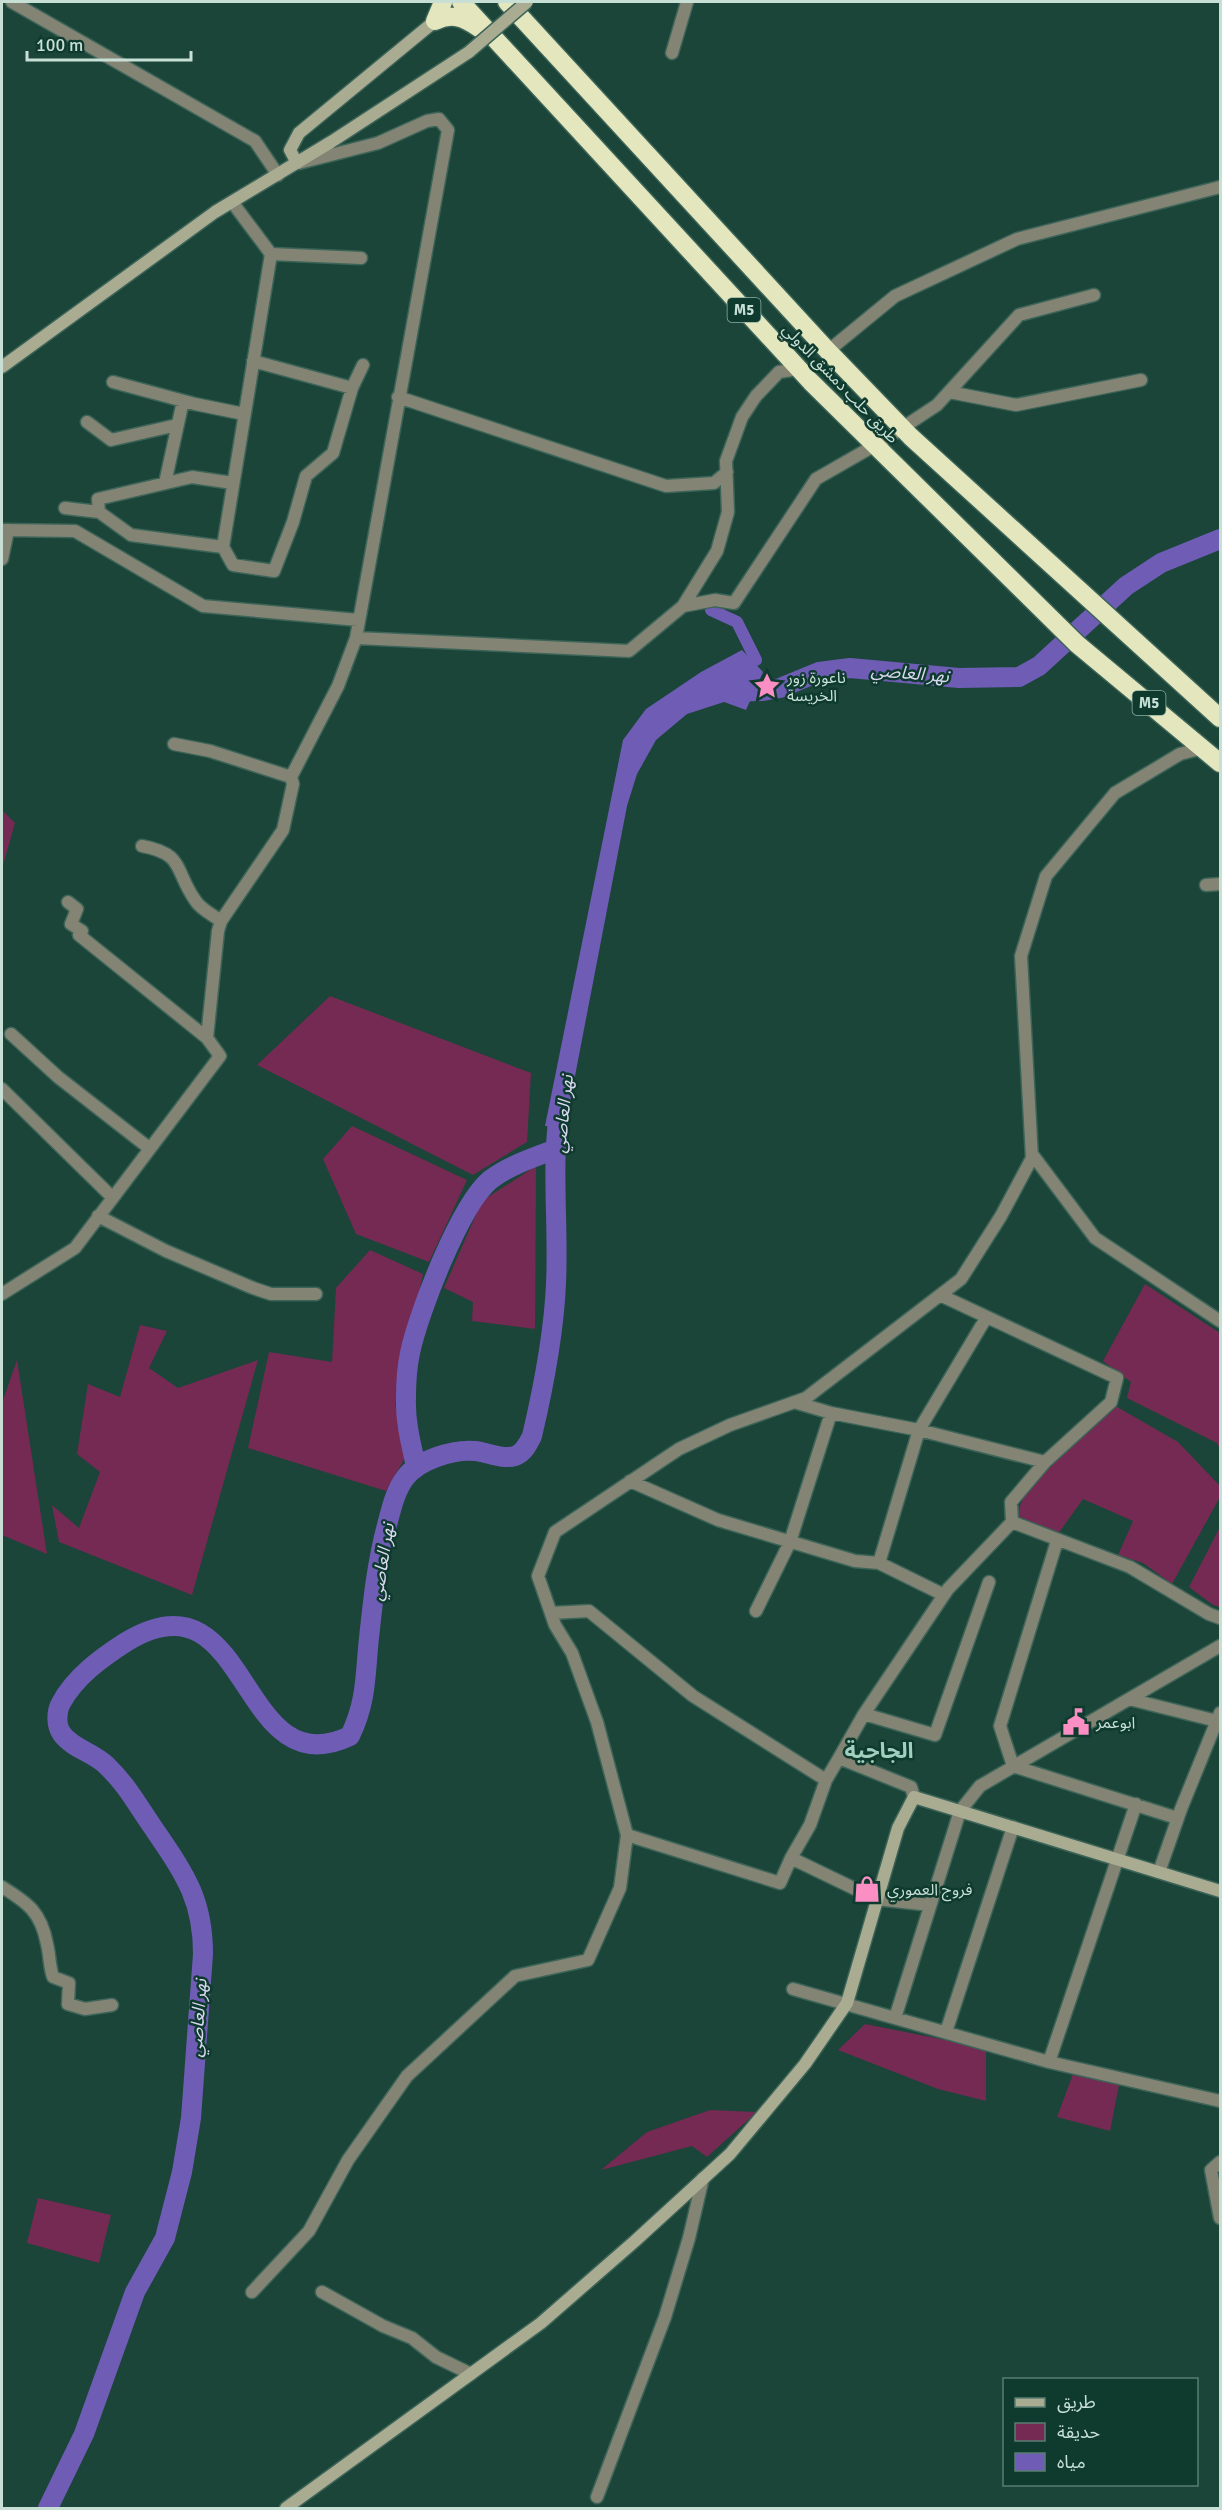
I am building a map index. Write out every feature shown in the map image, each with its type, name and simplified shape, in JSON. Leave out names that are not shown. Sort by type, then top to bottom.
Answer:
[{"type":"highway","points":[[435,21],[443,2]]},
{"type":"highway","name":"طريق حلب دمشق الدولي","points":[[461,2],[798,369],[1038,608],[1077,644],[1221,763]]},
{"type":"highway","name":"طريق حلب دمشق الدولي","points":[[507,2],[828,351],[902,428],[1061,576],[1221,718]]},
{"type":"highway","points":[[518,2],[543,41]]},
{"type":"highway","points":[[435,21],[446,16],[468,20],[502,46]]},
{"type":"street","points":[[12,2],[255,141],[278,175]]},
{"type":"street","points":[[2,367],[215,212],[278,175],[469,52],[527,2]]},
{"type":"street","points":[[672,53],[687,2]]},
{"type":"street","points":[[297,163],[290,150],[299,133],[435,21]]},
{"type":"street","points":[[207,1038],[221,921],[283,830],[293,784],[291,777],[338,686],[356,638],[448,130],[439,119],[427,121],[378,143],[297,163]]},
{"type":"street","points":[[828,351],[895,296],[1017,239],[1221,187]]},
{"type":"street","points":[[232,202],[271,254],[223,547],[233,565],[274,571],[293,522],[306,476],[333,453],[352,388],[363,365]]},
{"type":"street","points":[[271,254],[361,258]]},
{"type":"street","points":[[683,606],[715,600],[734,603],[816,479],[875,446],[937,405],[1020,315],[1094,295]]},
{"type":"street","points":[[253,361],[352,388]]},
{"type":"street","points":[[356,638],[629,651],[683,606],[717,551],[729,512],[726,461],[742,417],[756,396],[779,372],[798,369]]},
{"type":"street","points":[[949,392],[1016,405],[1141,380]]},
{"type":"street","points":[[113,382],[183,401],[244,414]]},
{"type":"street","points":[[398,397],[666,486],[714,483],[727,472]]},
{"type":"street","points":[[165,483],[183,401]]},
{"type":"street","points":[[87,422],[111,440],[177,425]]},
{"type":"street","points":[[99,512],[98,499],[192,477],[233,483]]},
{"type":"street","points":[[65,508],[99,512],[131,535],[223,547]]},
{"type":"street","points":[[2,559],[5,530],[75,531],[203,606],[358,620]]},
{"type":"street","points":[[174,744],[210,751],[291,777]]},
{"type":"street","points":[[252,2292],[309,2231],[348,2160],[407,2076],[515,1976],[588,1960],[620,1888],[627,1835],[597,1722],[572,1653],[555,1625],[538,1576],[555,1532],[680,1449],[730,1425],[806,1398],[962,1279],[1001,1216],[1032,1158],[1021,956],[1046,876],[1115,794],[1180,754],[1203,748]]},
{"type":"street","points":[[142,846],[163,850],[174,861],[195,902],[221,921]]},
{"type":"street","points":[[1206,885],[1221,884]]},
{"type":"street","points":[[2,1294],[75,1248],[220,1056],[207,1038],[79,935],[82,931],[71,924],[78,909],[68,902]]},
{"type":"street","points":[[11,1034],[58,1077],[149,1148]]},
{"type":"street","points":[[2,1089],[113,1198]]},
{"type":"street","points":[[1032,1154],[1095,1238],[1221,1321]]},
{"type":"street","points":[[98,1216],[166,1251],[253,1288],[271,1294],[316,1294]]},
{"type":"street","points":[[627,1835],[780,1883],[810,1825],[826,1780],[864,1714],[944,1595],[1012,1522],[1011,1502],[1045,1462],[1111,1402],[1117,1378],[940,1295]]},
{"type":"street","points":[[879,1563],[919,1430],[986,1318]]},
{"type":"street","points":[[794,1402],[831,1413],[919,1430],[1045,1462]]},
{"type":"street","points":[[756,1611],[790,1542],[831,1413]]},
{"type":"street","points":[[630,1481],[718,1520],[855,1561],[879,1563],[944,1595]]},
{"type":"street","points":[[1012,1522],[1130,1567],[1209,1614],[1221,1618]]},
{"type":"street","points":[[1013,1766],[1000,1726],[1057,1541]]},
{"type":"street","points":[[864,1714],[935,1736],[989,1582]]},
{"type":"street","points":[[551,1613],[589,1611],[693,1696],[826,1780]]},
{"type":"street","points":[[895,2018],[960,1811],[980,1786],[1221,1646]]},
{"type":"street","points":[[1129,1699],[1219,1717],[1177,1818],[1159,1872]]},
{"type":"street","points":[[286,2508],[541,2323],[729,2154],[805,2064],[847,2003],[898,1828],[914,1797],[911,1787],[839,1758]]},
{"type":"street","points":[[1013,1766],[1177,1818]]},
{"type":"street","points":[[914,1797],[1221,1891]]},
{"type":"street","points":[[1049,2062],[1136,1804]]},
{"type":"street","points":[[946,2032],[1013,1827]]},
{"type":"street","points":[[791,1858],[876,1899],[930,1905]]},
{"type":"street","points":[[2,1887],[26,1902],[40,1918],[53,1977],[69,1983],[68,2004],[85,2009],[112,2005]]},
{"type":"street","points":[[793,1989],[1049,2062],[1221,2101]]},
{"type":"street","points":[[1221,2162],[1211,2170],[1221,2218]]},
{"type":"street","points":[[597,2497],[665,2317],[689,2238],[703,2178]]},
{"type":"street","points":[[321,2292],[383,2326],[412,2338],[436,2357],[471,2374]]},
{"type":"green space","points":[[2,810],[15,823],[2,869]]},
{"type":"green space","points":[[330,996],[531,1073],[527,1142],[473,1175],[257,1065]]},
{"type":"green space","points":[[352,1126],[467,1180],[429,1262],[356,1234],[323,1159]]},
{"type":"green space","points":[[536,1166],[535,1329],[472,1321],[473,1302],[444,1288],[482,1201]]},
{"type":"green space","points":[[370,1250],[423,1274],[395,1404],[409,1451],[386,1491],[248,1448],[269,1352],[332,1362],[336,1288]]},
{"type":"green space","points":[[1145,1284],[1220,1333],[1220,1449],[1217,1443],[1127,1398],[1131,1382],[1103,1361]]},
{"type":"green space","points":[[140,1325],[167,1331],[149,1368],[178,1388],[258,1360],[192,1595],[59,1542],[52,1505],[79,1528],[100,1472],[77,1454],[88,1384],[120,1397]]},
{"type":"green space","points":[[17,1360],[47,1554],[2,1535],[2,1403]]},
{"type":"green space","points":[[1112,1404],[1178,1442],[1220,1486],[1220,1497],[1172,1584],[1143,1563],[1118,1555],[1133,1521],[1083,1499],[1058,1534],[1018,1516],[1030,1487],[1042,1471]]},
{"type":"green space","points":[[1220,1527],[1220,1607],[1213,1605],[1189,1587]]},
{"type":"green space","points":[[865,2024],[986,2048],[986,2101],[938,2089],[838,2050]]},
{"type":"green space","points":[[1073,2074],[1119,2085],[1110,2131],[1057,2117]]},
{"type":"green space","points":[[710,2110],[757,2112],[707,2157],[692,2146],[601,2170],[647,2132]]},
{"type":"green space","points":[[38,2198],[111,2215],[99,2263],[27,2243]]},
{"type":"water","points":[[742,650],[763,672],[746,710],[724,702],[687,714],[656,740],[637,774],[627,806],[565,1128],[545,1126],[623,740],[646,709],[701,672]]},
{"type":"waterway","name":"نهر العاصي","points":[[728,692],[780,688],[819,672],[850,668],[959,678],[1019,677],[1039,666],[1126,586],[1161,563],[1220,539]]},
{"type":"waterway","points":[[711,610],[737,622],[756,660]]},
{"type":"waterway","name":"نهر العاصي","points":[[48,2508],[84,2434],[135,2292],[165,2238],[182,2172],[191,2118],[203,1954],[199,1916],[182,1872],[120,1780],[101,1761],[71,1743],[62,1734],[58,1723],[59,1707],[81,1676],[107,1655],[126,1642],[167,1626],[198,1632],[222,1652],[262,1710],[285,1733],[313,1744],[350,1736],[360,1711],[364,1688],[372,1610],[381,1553],[392,1507],[405,1478],[418,1466],[447,1454],[475,1451],[500,1456],[515,1456],[523,1450],[532,1436],[548,1360],[555,1302],[557,1260],[555,1169],[561,1100]]},
{"type":"waterway","points":[[416,1466],[406,1415],[408,1364],[422,1313],[442,1261],[466,1212],[490,1180],[513,1166],[556,1149]]},
{"type":"place","name":"ناعورة زور الخريسة","points":[[767,686]]},
{"type":"place","name":"ابوعمر","points":[[1076,1722]]},
{"type":"place","name":"فروج العموري","points":[[867,1889]]},
{"type":"district","name":"الجاجية","points":[[879,1750]]}]
